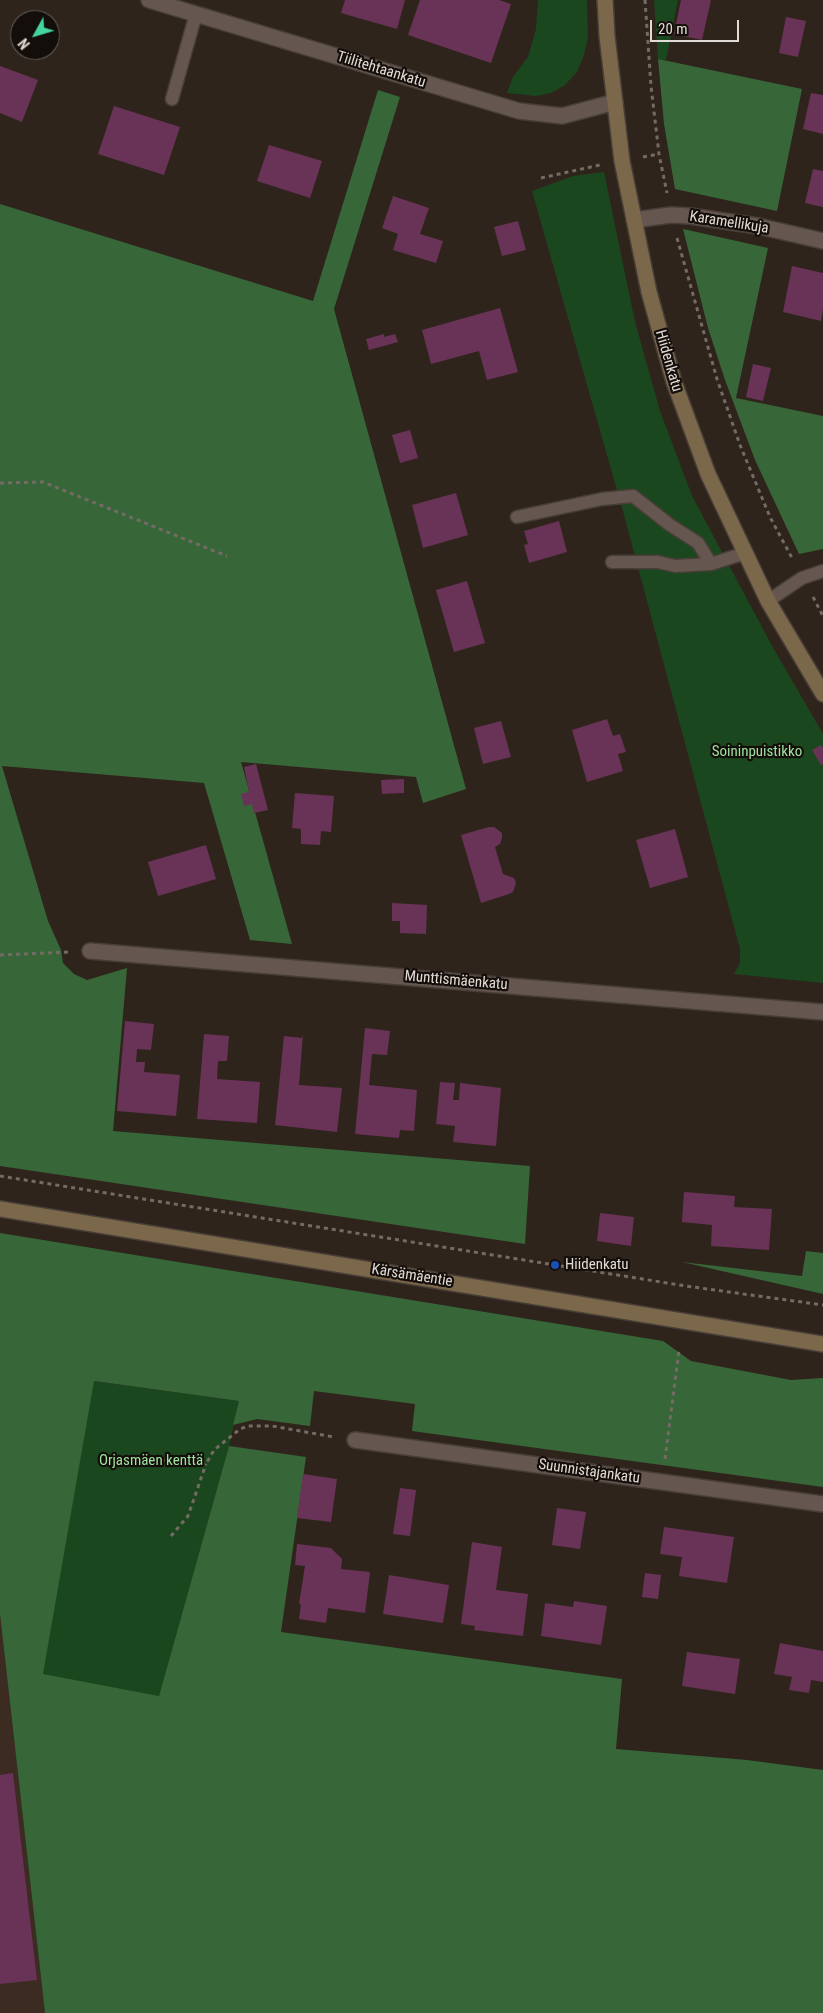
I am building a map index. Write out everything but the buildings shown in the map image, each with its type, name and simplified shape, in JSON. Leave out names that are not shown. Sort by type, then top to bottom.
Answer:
[{"type":"street","name":"Tiilitehtaankatu","points":[[149,0],[519,111],[562,116],[615,102]]},
{"type":"street","name":"Hiidenkatu","points":[[605,0],[622,161],[649,292],[664,351],[685,416],[708,474],[768,601],[823,694]]},
{"type":"street","name":"Karamellikuja","points":[[634,220],[671,215],[758,226],[823,241]]},
{"type":"street","name":"Munttismäenkatu","points":[[90,951],[823,1012]]},
{"type":"street","name":"Kärsämäentie","points":[[0,1209],[823,1344]]},
{"type":"street","name":"Suunnistajankatu","points":[[355,1440],[823,1504]]},
{"type":"lane","points":[[172,99],[196,14]]},
{"type":"lane","points":[[517,517],[602,498],[633,496],[670,525],[698,543],[711,564]]},
{"type":"lane","points":[[612,562],[658,562],[675,566],[711,564],[746,553]]},
{"type":"lane","points":[[768,601],[802,578],[823,571]]},
{"type":"path","points":[[645,0],[651,86],[659,154],[671,215],[717,379],[740,445],[770,517],[823,616]]},
{"type":"path","points":[[0,483],[43,482],[227,556]]},
{"type":"path","points":[[0,955],[90,951]]},
{"type":"path","points":[[0,1176],[686,1286],[823,1305]]},
{"type":"path","points":[[662,1482],[679,1350]]},
{"type":"path","points":[[171,1536],[188,1516],[206,1464],[214,1450],[240,1429],[248,1426],[272,1426],[355,1440]]},
{"type":"path","points":[[161,1460],[206,1464]]},
{"type":"shaded area","points":[[0,1614],[16,1754],[45,2013],[0,2013]]},
{"type":"green space","points":[[538,0],[587,0],[588,37],[584,55],[577,72],[565,85],[551,93],[536,96],[507,93],[513,77],[528,57],[536,29]]},
{"type":"green space","points":[[654,0],[678,0],[666,60],[658,59]]},
{"type":"green space","points":[[658,59],[802,89],[777,211],[675,189],[664,124]]},
{"type":"green space","points":[[378,90],[400,97],[334,309],[466,789],[423,803],[416,777],[241,762],[292,944],[250,940],[204,783],[2,766],[48,921],[61,950],[63,963],[74,974],[87,980],[127,968],[113,1131],[530,1166],[525,1244],[0,1166],[0,204],[313,301]]},
{"type":"green space","name":"Soininpuistikko","points":[[604,172],[635,322],[660,411],[692,496],[771,644],[823,734],[823,983],[734,974],[740,963],[740,949],[624,515],[532,191],[573,176]]},
{"type":"green space","points":[[683,229],[768,248],[736,398],[823,416],[823,549],[799,554],[755,460],[708,328]]},
{"type":"green space","points":[[0,1233],[663,1341],[691,1361],[791,1380],[823,1378],[823,1487],[412,1431],[415,1404],[314,1391],[310,1426],[257,1419],[233,1425],[239,1401],[94,1381],[43,1674],[159,1696],[229,1446],[306,1457],[281,1632],[622,1679],[616,1749],[747,1760],[823,1770],[823,2013],[45,2013],[0,1614]]},
{"type":"green space","points":[[806,1251],[823,1253],[823,1294],[682,1262],[802,1276]]},
{"type":"green space","name":"Orjasmäen kenttä","points":[[93,1381],[239,1401],[229,1446],[159,1696],[42,1675]]},
{"type":"place","name":"Hiidenkatu","points":[[555,1265]]}]
